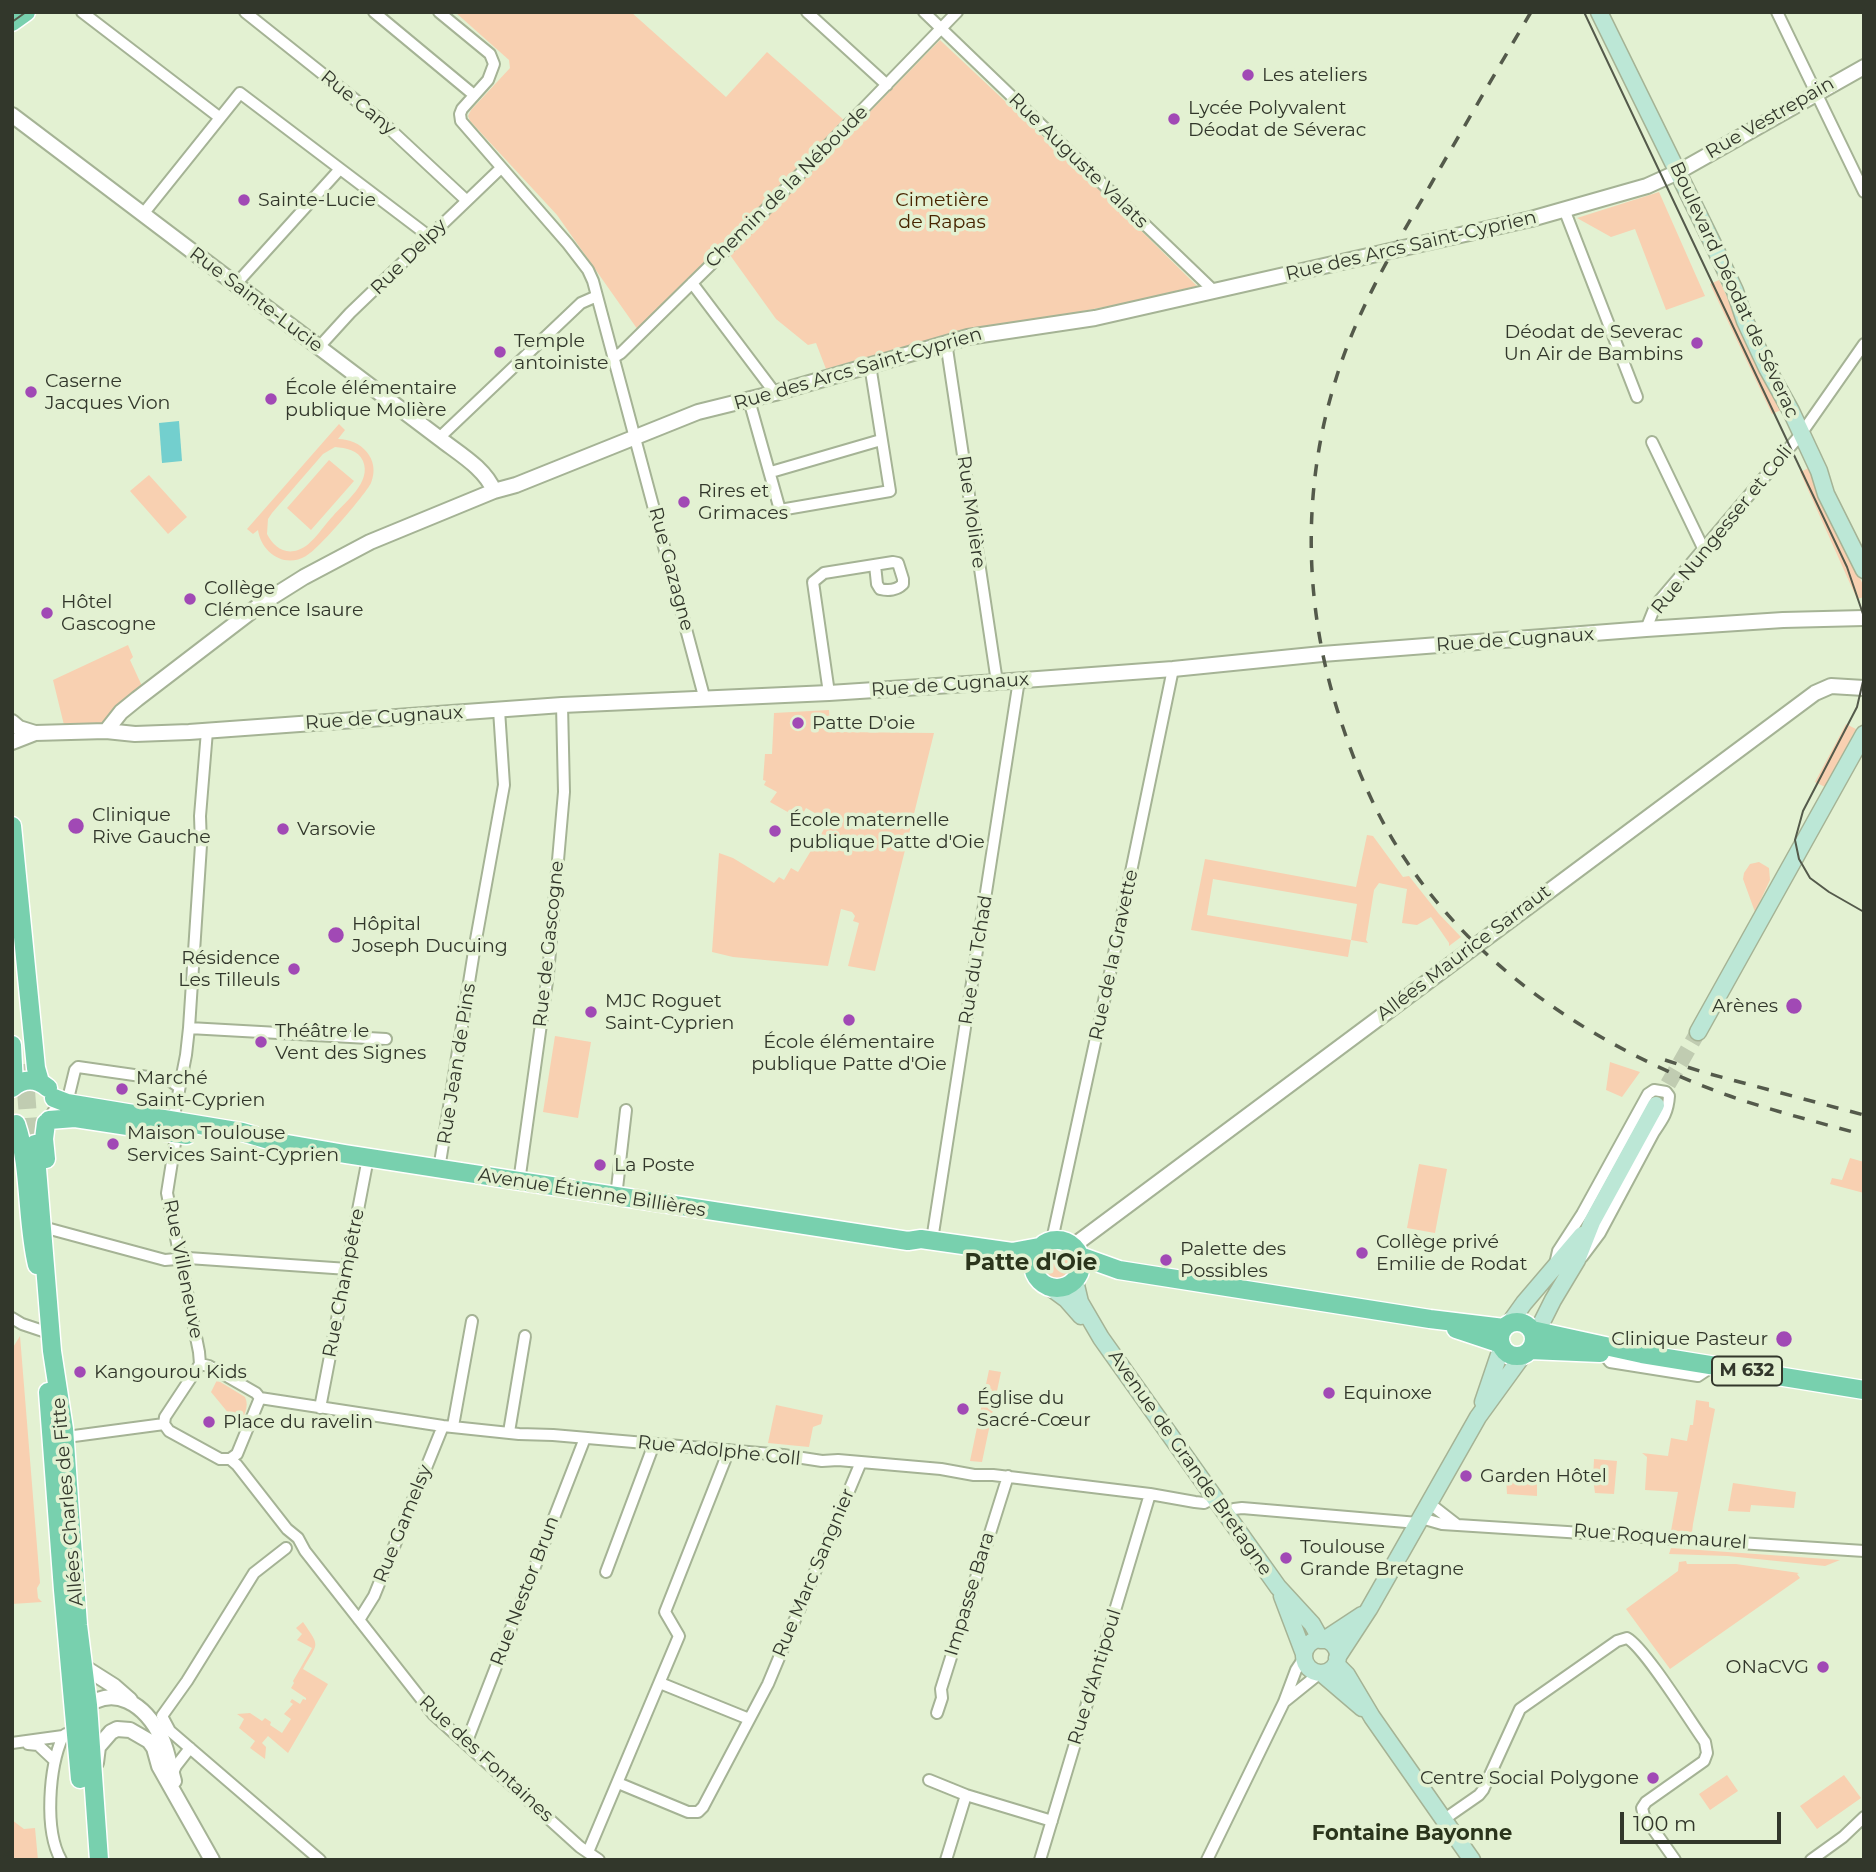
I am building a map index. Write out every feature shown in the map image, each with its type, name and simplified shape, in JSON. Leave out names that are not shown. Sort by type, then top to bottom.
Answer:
[{"type":"main road","points":[[12,22],[26,12]]},
{"type":"main road","name":"Boulevard Déodat de Séverac","points":[[1602,13],[1735,291],[1761,356],[1819,471],[1826,494],[1864,570]]},
{"type":"main road","points":[[1698,1032],[1864,734]]},
{"type":"main road","points":[[12,826],[20,912],[18,942],[26,1064],[18,932],[20,912]]},
{"type":"main road","points":[[18,942],[40,1082]]},
{"type":"main road","points":[[12,1045],[13,1087],[27,1080],[40,1082],[49,1089],[54,1112],[44,1139],[59,1346],[59,1393]]},
{"type":"main road","points":[[1320,1673],[1326,1673],[1336,1661],[1369,1609],[1478,1417],[1531,1341],[1577,1261],[1592,1222],[1656,1105]]},
{"type":"main road","points":[[14,1122],[32,1129],[54,1112]]},
{"type":"main road","name":"Avenue Étienne Billières","points":[[54,1112],[75,1118],[242,1132],[276,1142],[368,1158],[908,1241],[932,1240],[1012,1252],[1045,1244]]},
{"type":"main road","name":"Avenue Étienne Billières","points":[[54,1112],[174,1127]]},
{"type":"main road","points":[[14,1122],[22,1141],[30,1237],[37,1268]]},
{"type":"main road","name":"Allées Charles de Fitte","points":[[88,1860],[75,1720],[58,1438],[59,1393],[52,1351],[32,1144],[37,1268],[43,1331],[58,1438],[84,1667],[75,1720],[91,1770],[99,1860]]},
{"type":"main road","points":[[1478,1417],[1504,1336],[1592,1222]]},
{"type":"main road","points":[[1119,1270],[1097,1273],[1076,1280],[1064,1288],[1051,1288],[1041,1283],[1034,1274],[1032,1261],[1045,1244],[1059,1240],[1119,1270],[1430,1319],[1504,1336],[1522,1323],[1531,1341]]},
{"type":"main road","name":"Avenue Étienne Billières","points":[[908,1241],[919,1247],[1018,1265],[1034,1274]]},
{"type":"main road","points":[[1076,1280],[1081,1268],[1077,1251]]},
{"type":"main road","name":"Avenue de Grande Bretagne","points":[[1076,1280],[1080,1302],[1101,1338],[1278,1587],[1323,1640]]},
{"type":"main road","name":"Avenue de Grande Bretagne","points":[[1051,1288],[1066,1300],[1101,1338]]},
{"type":"main road","points":[[1504,1336],[1511,1355],[1531,1341]]},
{"type":"main road","name":"M 632","points":[[1531,1341],[1603,1353],[1642,1354]]},
{"type":"main road","name":"M 632","points":[[1531,1341],[1642,1354],[1864,1390]]},
{"type":"main road","name":"Avenue de Grande Bretagne","points":[[1278,1587],[1304,1656]]},
{"type":"main road","points":[[1369,1609],[1323,1640],[1312,1642],[1304,1656],[1309,1668],[1320,1673],[1372,1717]]},
{"type":"main road","points":[[1323,1640],[1334,1647],[1336,1661],[1372,1717],[1472,1860]]},
{"type":"street","points":[[82,12],[219,117]]},
{"type":"street","name":"Rue Cany","points":[[245,12],[378,118],[466,201]]},
{"type":"street","points":[[374,12],[474,94],[493,71],[494,64],[490,54],[439,12]]},
{"type":"street","points":[[807,12],[887,85]]},
{"type":"street","name":"Rue Auguste Valats","points":[[924,12],[1214,292]]},
{"type":"street","name":"Chemin de la Néboude","points":[[613,358],[692,283],[957,12]]},
{"type":"street","points":[[1777,12],[1864,192]]},
{"type":"street","name":"Rue Vestrepain","points":[[1678,172],[1864,67]]},
{"type":"street","points":[[143,214],[240,93],[430,237]]},
{"type":"street","name":"Rue Gazagne","points":[[474,94],[462,109],[461,121],[588,270],[705,700]]},
{"type":"street","name":"Rue Sainte-Lucie","points":[[12,115],[439,438],[476,467],[489,480],[494,491]]},
{"type":"street","name":"Rue Delpy","points":[[319,347],[501,168]]},
{"type":"street","points":[[236,284],[340,169]]},
{"type":"street","name":"Rue des Arcs Saint-Cyprien","points":[[106,731],[121,712],[137,699],[261,604],[304,577],[370,542],[698,412],[775,393],[946,342],[1002,330],[1095,318],[1214,292],[1564,209],[1647,186],[1678,172]]},
{"type":"street","points":[[1564,209],[1637,397]]},
{"type":"street","points":[[692,283],[775,393]]},
{"type":"street","points":[[439,438],[581,303],[597,296]]},
{"type":"street","name":"Rue Molière","points":[[946,342],[997,682]]},
{"type":"street","name":"Rue Nungesser et Coli","points":[[1646,629],[1660,600],[1801,434],[1864,344]]},
{"type":"street","points":[[749,400],[780,510],[890,491],[870,365]]},
{"type":"street","points":[[771,472],[881,440]]},
{"type":"street","points":[[1652,442],[1704,550]]},
{"type":"street","points":[[829,693],[813,582],[824,573],[874,565]]},
{"type":"street","name":"Rue de Cugnaux","points":[[12,722],[19,728],[35,733],[106,731],[135,734],[207,731],[562,705],[705,700],[997,682],[1646,629],[1864,618]]},
{"type":"street","name":"Rue de la Gravette","points":[[1045,1244],[1112,968],[1173,669]]},
{"type":"street","name":"Rue du Tchad","points":[[932,1240],[1019,680]]},
{"type":"street","name":"Allées Maurice Sarraut","points":[[1077,1251],[1815,692],[1831,686],[1864,688]]},
{"type":"street","name":"Rue de Gascogne","points":[[519,1182],[548,974],[567,749],[562,705]]},
{"type":"street","name":"Rue Jean de Pins","points":[[439,1169],[472,961],[504,785],[499,710]]},
{"type":"street","name":"Rue Villeneuve","points":[[200,1364],[167,1193],[176,1143],[174,1127],[189,1028],[207,731]]},
{"type":"street","name":"Rue de Cugnaux","points":[[12,742],[35,733]]},
{"type":"street","points":[[564,792],[577,791]]},
{"type":"street","points":[[189,1028],[386,1038]]},
{"type":"street","points":[[54,1112],[75,1070],[82,1066],[170,1080],[179,1087]]},
{"type":"street","points":[[1554,1269],[1558,1251],[1582,1214],[1648,1094],[1654,1090],[1665,1092],[1669,1096],[1665,1117],[1654,1132],[1600,1233],[1584,1256],[1577,1261]]},
{"type":"street","points":[[616,1197],[626,1110]]},
{"type":"street","name":"Rue Champêtre","points":[[320,1408],[368,1158]]},
{"type":"street","points":[[50,1229],[165,1260],[348,1269]]},
{"type":"street","points":[[12,1318],[43,1331]]},
{"type":"street","name":"Rue Gamelsy","points":[[359,1620],[374,1596],[448,1426],[472,1321]]},
{"type":"street","points":[[509,1432],[525,1336]]},
{"type":"street","points":[[1603,1353],[1611,1362],[1698,1376],[1713,1366]]},
{"type":"street","points":[[200,1364],[209,1366],[256,1393],[260,1398],[236,1454],[230,1459],[220,1460],[169,1431],[164,1424],[165,1416],[200,1364]]},
{"type":"street","name":"Rue Adolphe Coll","points":[[260,1398],[448,1426],[729,1450],[822,1461],[941,1469],[1204,1503],[1210,1493]]},
{"type":"street","points":[[58,1438],[164,1424]]},
{"type":"street","name":"Rue Nestor Brun","points":[[464,1742],[469,1736],[584,1438]]},
{"type":"street","points":[[606,1572],[654,1444]]},
{"type":"street","points":[[588,1852],[679,1636],[665,1612],[729,1450]]},
{"type":"street","name":"Rue des Fontaines","points":[[230,1459],[298,1538],[305,1551],[422,1702],[599,1860]]},
{"type":"street","name":"Rue Marc Sangnier","points":[[618,1783],[688,1812],[698,1812],[703,1807],[768,1684],[861,1462]]},
{"type":"street","name":"Impasse Bara","points":[[937,1713],[942,1698],[941,1689],[1008,1476]]},
{"type":"street","name":"Rue d'Antipoul","points":[[1040,1860],[1150,1494]]},
{"type":"street","name":"Rue Roquemaurel","points":[[1225,1514],[1242,1508],[1423,1515],[1442,1524],[1864,1551]]},
{"type":"street","points":[[1423,1515],[1456,1524]]},
{"type":"street","points":[[286,1548],[287,1528]]},
{"type":"street","points":[[162,1716],[254,1573],[286,1548],[305,1551]]},
{"type":"street","points":[[1443,1820],[1479,1795],[1520,1709],[1617,1641],[1627,1638],[1644,1656],[1705,1742],[1707,1753],[1704,1761],[1646,1802],[1642,1808],[1644,1816],[1675,1860]]},
{"type":"street","points":[[1207,1860],[1304,1656]]},
{"type":"street","points":[[84,1667],[114,1686],[145,1715],[162,1740],[178,1796]]},
{"type":"street","points":[[1284,1702],[1320,1673]]},
{"type":"street","points":[[660,1683],[749,1719]]},
{"type":"street","points":[[16,1743],[75,1720],[109,1697],[134,1704]]},
{"type":"street","points":[[145,1715],[162,1716]]},
{"type":"street","points":[[162,1716],[165,1725],[190,1748],[320,1860]]},
{"type":"street","points":[[61,1860],[51,1833],[54,1759],[75,1720]]},
{"type":"street","points":[[91,1770],[97,1762],[98,1747],[107,1735],[117,1729],[130,1730],[149,1741],[159,1766],[178,1796],[204,1852],[212,1860]]},
{"type":"street","points":[[16,1743],[38,1745],[54,1759]]},
{"type":"street","points":[[172,1775],[190,1748]]},
{"type":"street","points":[[929,1780],[966,1795],[1052,1821]]},
{"type":"street","points":[[946,1860],[966,1795]]},
{"type":"street","points":[[1811,1860],[1843,1837],[1864,1817]]},
{"type":"green space","points":[[455,12],[631,12],[726,97],[767,52],[845,121],[638,330],[557,215],[470,121],[468,116],[471,110],[510,68],[509,60]]},
{"type":"green space","name":"Cimetière de Rapas","points":[[940,40],[1197,286],[1120,304],[942,336],[826,369],[816,343],[808,345],[776,319],[730,255]]},
{"type":"green space","points":[[1659,192],[1705,296],[1666,310],[1635,229],[1611,237],[1577,218]]},
{"type":"green space","points":[[1719,280],[1781,410],[1772,414],[1710,284]]},
{"type":"green space","points":[[339,424],[345,430],[338,439],[354,442],[367,452],[373,466],[371,483],[351,510],[306,556],[290,561],[275,556],[264,545],[258,530],[253,534],[247,529]],"holes":[[[335,447],[355,452],[361,457],[365,469],[361,484],[303,548],[293,551],[280,548],[267,534],[268,519],[323,454]]]},
{"type":"green space","points":[[329,460],[354,481],[311,530],[287,508]]},
{"type":"green space","points":[[1809,468],[1864,587],[1864,597],[1857,599],[1800,472]]},
{"type":"green space","points":[[149,475],[187,517],[168,534],[130,491]]},
{"type":"green space","points":[[128,645],[133,657],[130,660],[142,686],[108,723],[64,725],[53,680]]},
{"type":"green space","points":[[829,710],[830,725],[837,732],[934,733],[875,971],[848,966],[859,923],[853,921],[855,916],[852,912],[841,909],[828,966],[733,957],[712,952],[719,853],[733,858],[774,883],[779,877],[784,880],[791,868],[798,872],[829,821],[806,808],[800,819],[770,802],[777,792],[764,785],[766,781],[763,780],[765,754],[772,754],[774,713]]},
{"type":"green space","points":[[1846,724],[1856,729],[1825,787],[1815,782]]},
{"type":"green space","points":[[1367,835],[1373,836],[1403,877],[1409,876],[1461,937],[1449,946],[1431,917],[1417,925],[1402,923],[1407,889],[1379,883],[1374,890],[1366,940],[1368,943],[1351,940],[1348,957],[1191,930],[1205,859],[1356,887]],"holes":[[[1213,879],[1357,904],[1351,940],[1207,915]]]},
{"type":"green space","points":[[1759,862],[1769,868],[1770,880],[1755,912],[1743,879],[1750,864]]},
{"type":"green space","points":[[555,1036],[591,1042],[578,1118],[543,1112]]},
{"type":"green space","points":[[1610,1062],[1640,1072],[1622,1097],[1606,1090]]},
{"type":"green space","points":[[1850,1158],[1864,1162],[1864,1193],[1830,1184],[1832,1178],[1842,1180]]},
{"type":"green space","points":[[1419,1164],[1447,1169],[1435,1233],[1407,1228]]},
{"type":"green space","points":[[1054,1250],[1063,1251],[1072,1262],[1070,1271],[1060,1279],[1049,1276],[1042,1264],[1045,1256]]},
{"type":"green space","points":[[20,1336],[40,1583],[37,1588],[38,1598],[42,1602],[12,1604],[12,1349]]},
{"type":"green space","points":[[989,1370],[1001,1372],[982,1462],[970,1461]]},
{"type":"green space","points":[[217,1380],[245,1397],[246,1408],[239,1426],[211,1392]]},
{"type":"green space","points":[[1696,1400],[1709,1402],[1709,1407],[1715,1409],[1692,1532],[1671,1531],[1678,1492],[1645,1490],[1647,1457],[1642,1453],[1668,1456],[1671,1438],[1687,1441],[1690,1425],[1693,1425]]},
{"type":"green space","points":[[776,1405],[823,1415],[821,1424],[813,1427],[809,1447],[768,1443]]},
{"type":"green space","points":[[1594,1459],[1617,1461],[1614,1494],[1595,1493]]},
{"type":"green space","points":[[1506,1478],[1537,1478],[1537,1496],[1507,1494]]},
{"type":"green space","points":[[1733,1483],[1796,1492],[1794,1508],[1751,1505],[1750,1512],[1728,1511]]},
{"type":"green space","points":[[1671,1548],[1840,1560],[1825,1566],[1728,1556],[1669,1554]]},
{"type":"green space","points":[[1686,1561],[1687,1564],[1736,1564],[1799,1573],[1797,1574],[1800,1578],[1670,1669],[1626,1609],[1678,1571],[1679,1562]]},
{"type":"green space","points":[[303,1622],[315,1645],[303,1669],[328,1684],[288,1753],[268,1736],[262,1743],[266,1747],[265,1759],[250,1748],[255,1741],[239,1728],[244,1719],[237,1714],[250,1713],[262,1721],[265,1718],[282,1733],[291,1719],[284,1714],[293,1704],[290,1702],[292,1699],[300,1704],[303,1699],[306,1700],[291,1688],[312,1648],[297,1640],[302,1634],[296,1628]]},
{"type":"green space","points":[[1727,1775],[1738,1791],[1710,1810],[1699,1794]]},
{"type":"green space","points":[[1844,1775],[1861,1798],[1817,1829],[1800,1806]]},
{"type":"green space","points":[[12,1820],[24,1829],[35,1828],[38,1860],[12,1858]]},
{"type":"water","points":[[179,421],[182,461],[162,463],[159,423]]},
{"type":"tunnel","points":[[1656,1105],[1698,1032]]},
{"type":"tunnel","points":[[24,1064],[30,1144]]},
{"type":"tram line","points":[[12,22],[26,12]]},
{"type":"tram line","points":[[1584,12],[1847,567],[1864,617]]},
{"type":"tram line","points":[[1864,677],[1857,707],[1803,811],[1795,840],[1799,859],[1810,878],[1864,912]]},
{"type":"railway","points":[[1531,12],[1377,280],[1354,330],[1335,382],[1317,463],[1311,546],[1318,628],[1337,709],[1366,788],[1407,862],[1436,901],[1469,937],[1505,970],[1584,1027],[1671,1073],[1752,1104],[1864,1135]]},
{"type":"railway","points":[[1665,1060],[1864,1115]]},
{"type":"place","name":"Les ateliers","points":[[1248,75]]},
{"type":"place","name":"Lycée Polyvalent Déodat de Séverac","points":[[1174,119]]},
{"type":"place","name":"Sainte-Lucie","points":[[244,200]]},
{"type":"place","name":"Déodat de Severac Un Air de Bambins","points":[[1697,343]]},
{"type":"place","name":"Temple antoiniste","points":[[500,352]]},
{"type":"place","name":"Caserne Jacques Vion","points":[[31,392]]},
{"type":"place","name":"École élémentaire publique Molière","points":[[271,399]]},
{"type":"place","name":"Rires et Grimaces","points":[[684,502]]},
{"type":"place","name":"Collège Clémence Isaure","points":[[190,599]]},
{"type":"place","name":"Hôtel Gascogne","points":[[47,613]]},
{"type":"place","name":"Patte D'oie","points":[[798,723]]},
{"type":"place","name":"Clinique Rive Gauche","points":[[76,826]]},
{"type":"place","name":"Varsovie","points":[[283,829]]},
{"type":"place","name":"École maternelle publique Patte d'Oie","points":[[775,831]]},
{"type":"place","name":"Hôpital Joseph Ducuing","points":[[336,935]]},
{"type":"place","name":"Résidence Les Tilleuls","points":[[294,969]]},
{"type":"place","name":"Arènes","points":[[1794,1006]]},
{"type":"place","name":"MJC Roguet Saint-Cyprien","points":[[591,1012]]},
{"type":"place","name":"École élémentaire publique Patte d'Oie","points":[[849,1020]]},
{"type":"place","name":"Théâtre le Vent des Signes","points":[[261,1042]]},
{"type":"place","name":"Marché Saint-Cyprien","points":[[122,1089]]},
{"type":"place","name":"Maison Toulouse Services Saint-Cyprien","points":[[113,1144]]},
{"type":"place","name":"La Poste","points":[[600,1165]]},
{"type":"place","name":"Collège privé Emilie de Rodat","points":[[1362,1253]]},
{"type":"place","name":"Palette des Possibles","points":[[1166,1260]]},
{"type":"place","name":"Clinique Pasteur","points":[[1784,1339]]},
{"type":"place","name":"Kangourou Kids","points":[[80,1372]]},
{"type":"place","name":"Equinoxe","points":[[1329,1393]]},
{"type":"place","name":"Église du Sacré-Cœur","points":[[963,1409]]},
{"type":"place","name":"Place du ravelin","points":[[209,1422]]},
{"type":"place","name":"Garden Hôtel","points":[[1466,1476]]},
{"type":"place","name":"Toulouse Grande Bretagne","points":[[1286,1558]]},
{"type":"place","name":"ONaCVG","points":[[1823,1667]]},
{"type":"place","name":"Centre Social Polygone","points":[[1653,1778]]},
{"type":"district","name":"Patte d'Oie","points":[[1031,1263]]},
{"type":"district","name":"Fontaine Bayonne","points":[[1412,1834]]}]
